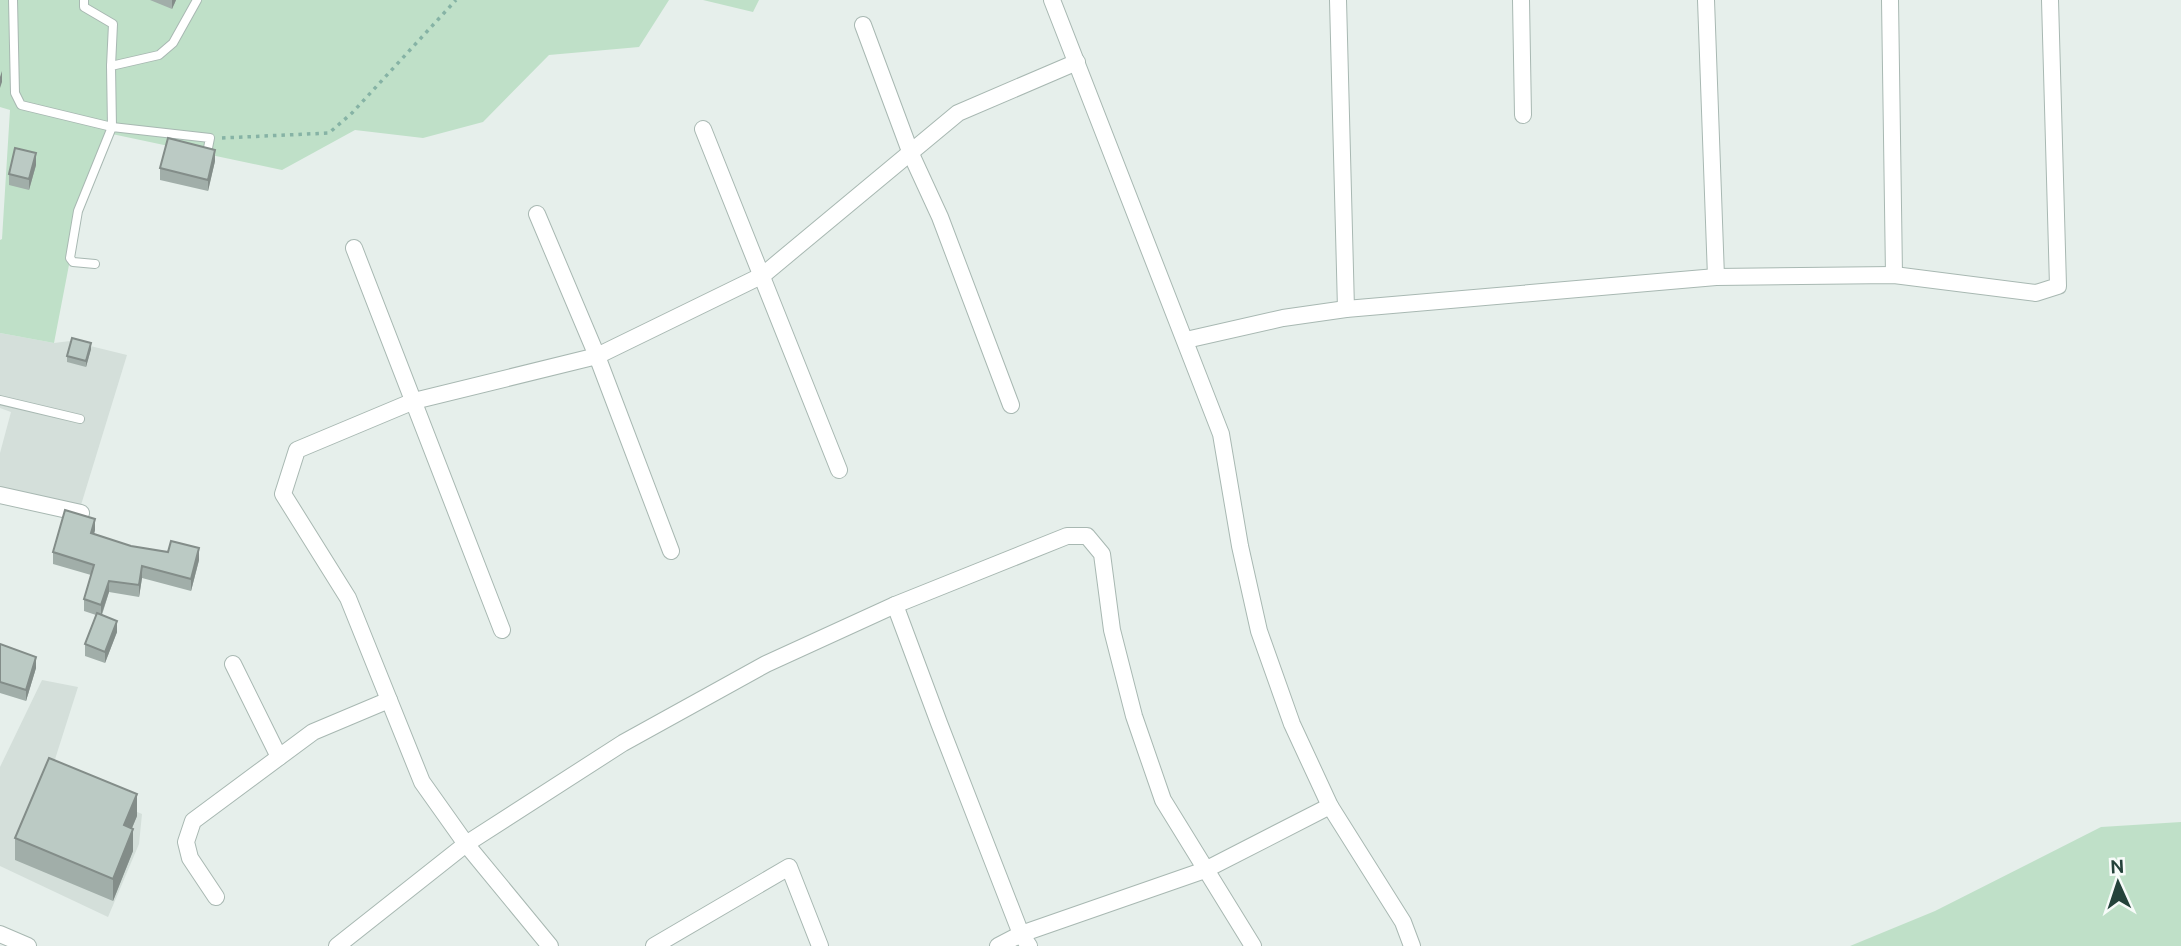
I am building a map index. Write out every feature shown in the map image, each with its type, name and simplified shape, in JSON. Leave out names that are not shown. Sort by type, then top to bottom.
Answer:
[{"type":"street","points":[[1052,0],[1221,434],[1240,546],[1259,631],[1292,724],[1330,806],[1403,922],[1412,946]]},
{"type":"street","points":[[1338,0],[1346,309]]},
{"type":"street","points":[[1521,0],[1523,115]]},
{"type":"street","points":[[1706,0],[1716,277]]},
{"type":"street","points":[[1890,0],[1894,275]]},
{"type":"street","points":[[1186,340],[1283,318],[1346,309],[1716,277],[1894,275],[2036,293],[2058,286],[2050,0]]},
{"type":"street","points":[[863,25],[1011,405]]},
{"type":"street","points":[[550,946],[466,844],[422,782],[348,598],[283,494],[298,450],[414,401],[597,356],[763,275],[958,113],[1077,62]]},
{"type":"street","points":[[703,129],[839,470]]},
{"type":"street","points":[[537,214],[597,356],[671,551]]},
{"type":"street","points":[[354,248],[502,629]]},
{"type":"street","points":[[0,495],[81,513]]},
{"type":"street","points":[[337,946],[466,844],[623,743],[766,664],[895,606],[1066,536],[1087,536],[1102,554],[1112,630],[1134,716],[1163,800],[1253,946]]},
{"type":"street","points":[[895,606],[1025,940]]},
{"type":"street","points":[[233,664],[279,757]]},
{"type":"street","points":[[216,897],[190,858],[186,842],[193,821],[313,732],[389,700]]},
{"type":"street","points":[[998,946],[1025,940],[1205,870],[1330,806]]},
{"type":"street","points":[[654,946],[789,867],[820,946]]},
{"type":"street","points":[[0,934],[28,946]]},
{"type":"lane","points":[[13,0],[15,93],[21,105],[113,127],[211,138],[207,153]]},
{"type":"lane","points":[[84,0],[85,7],[113,24],[113,127],[78,211],[69,258],[73,262],[95,264]]},
{"type":"lane","points":[[111,66],[159,55],[173,43],[197,0]]},
{"type":"lane","points":[[0,400],[80,419]]},
{"type":"path","points":[[211,138],[329,133],[352,113],[456,0]]},
{"type":"shaded area","points":[[0,333],[54,343],[70,341],[127,355],[81,505],[0,489],[0,453],[11,412],[0,408]]},
{"type":"shaded area","points":[[42,680],[78,687],[50,775],[142,814],[139,844],[108,917],[0,866],[0,767]]},
{"type":"green space","points":[[0,0],[669,0],[639,47],[549,55],[483,122],[423,138],[355,130],[282,170],[112,134],[87,196],[73,244],[54,343],[0,333],[0,240],[10,110],[0,107]]},
{"type":"green space","points":[[703,0],[759,0],[753,12]]},
{"type":"green space","points":[[2181,822],[2181,946],[1850,946],[1935,911],[2101,827]]},
{"type":"building","points":[[168,138],[215,150],[208,180],[160,168]]},
{"type":"building","points":[[15,148],[36,153],[29,179],[9,174]]},
{"type":"building","points":[[72,338],[91,343],[86,361],[67,356]]},
{"type":"building","points":[[65,510],[95,519],[91,533],[131,546],[168,552],[171,541],[199,548],[191,579],[142,566],[139,585],[109,581],[101,605],[84,599],[94,565],[53,552]]},
{"type":"building","points":[[97,613],[117,621],[105,652],[85,644]]},
{"type":"building","points":[[0,644],[36,657],[26,690],[0,682]]},
{"type":"building","points":[[49,758],[137,794],[124,825],[133,829],[113,879],[15,838]]}]
